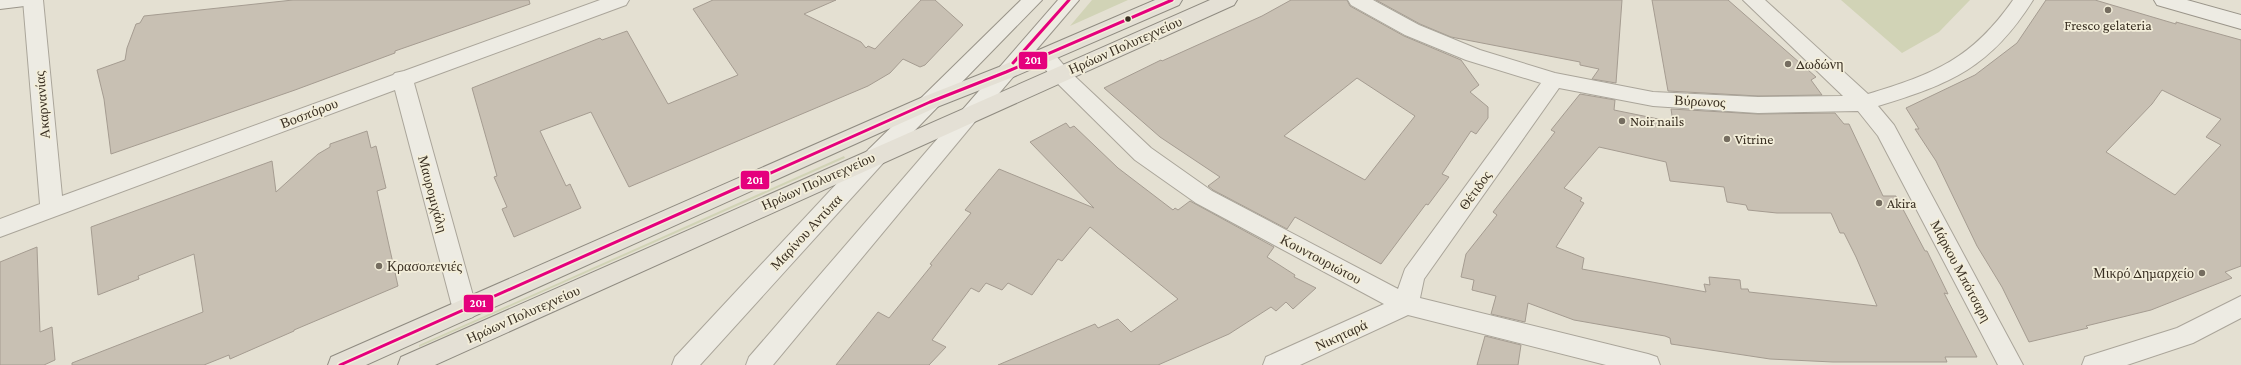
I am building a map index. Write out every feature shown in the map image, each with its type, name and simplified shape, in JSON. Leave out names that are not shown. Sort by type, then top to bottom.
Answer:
[{"type":"main road","name":"Ηρώων Πολυτεχνείου","points":[[340,365],[930,102],[1045,56],[1172,0]]},
{"type":"main road","name":"Ηρώων Πολυτεχνείου","points":[[410,365],[971,113],[1227,0]]},
{"type":"street","points":[[0,3],[26,0]]},
{"type":"street","name":"Ακαρνανίας","points":[[32,0],[52,209]]},
{"type":"street","name":"Βοσπόρου","points":[[0,228],[402,78],[619,0]]},
{"type":"street","name":"Μαρίνου Αντύπα","points":[[684,365],[877,155],[1032,0]]},
{"type":"street","points":[[758,365],[928,166],[971,113],[1069,0]]},
{"type":"street","name":"Βύρωνος","points":[[1358,0],[1412,30],[1473,55],[1554,80],[1653,99],[1758,104],[1864,103],[1906,90],[1940,77],[1972,58],[2006,25],[2023,0]]},
{"type":"street","name":"Μάρκου Μπότσαρη","points":[[1753,0],[1864,103],[1886,131],[2011,365]]},
{"type":"street","points":[[2164,0],[2241,22]]},
{"type":"street","name":"Κουντουριώτου","points":[[1045,56],[1060,74],[1143,154],[1204,197],[1407,305],[1648,365]]},
{"type":"street","name":"Μαυρομιχάλη","points":[[402,78],[465,310]]},
{"type":"street","name":"Θέτιδος","points":[[1407,305],[1413,276],[1554,80]]},
{"type":"street","name":"Νικηταρά","points":[[1275,365],[1407,305]]},
{"type":"street","points":[[2094,365],[2184,336],[2241,306]]},
{"type":"green space","points":[[1092,0],[1128,0],[1070,26]]},
{"type":"green space","points":[[1841,0],[1970,0],[1939,32],[1902,53]]},
{"type":"green space","points":[[844,156],[845,158],[419,347],[419,345]]},
{"type":"building","points":[[293,0],[529,0],[530,4],[395,51],[395,53],[295,90],[111,154],[104,99],[97,70],[125,60],[127,48],[136,24],[140,23],[144,16]]},
{"type":"building","points":[[713,0],[836,0],[804,14],[861,42],[866,48],[868,46],[875,49],[921,0],[935,0],[963,25],[925,65],[920,67],[903,59],[890,73],[868,86],[629,187],[591,112],[540,131],[566,186],[570,184],[581,208],[514,237],[502,209],[507,207],[494,177],[497,176],[472,88],[600,38],[602,40],[627,31],[668,104],[738,75],[693,9]]},
{"type":"building","points":[[1291,0],[1347,0],[1350,6],[1404,36],[1461,60],[1479,85],[1470,92],[1488,107],[1488,118],[1476,134],[1471,131],[1442,174],[1449,177],[1428,205],[1426,204],[1381,264],[1295,217],[1287,229],[1213,190],[1208,186],[1220,177],[1160,137],[1104,88],[1161,60],[1162,61],[1262,16]],"holes":[[[1357,78],[1415,116],[1365,180],[1284,136]]]},
{"type":"building","points":[[1376,0],[1622,0],[1616,83],[1592,79],[1599,69],[1580,65],[1580,62],[1451,37],[1420,24]]},
{"type":"building","points":[[1652,0],[1728,0],[1816,77],[1811,80],[1822,95],[1758,96],[1668,91]]},
{"type":"building","points":[[2046,0],[2095,0],[2176,24],[2176,22],[2241,40],[2241,266],[2225,272],[2232,278],[2151,310],[2086,326],[2088,328],[2029,342],[2002,287],[1977,246],[1936,161],[1915,129],[1919,129],[1906,108],[1975,75],[2017,43]],"holes":[[[2162,90],[2221,119],[2206,137],[2221,145],[2175,195],[2106,152],[2152,104]]]},
{"type":"building","points":[[1580,94],[1615,100],[1614,110],[1673,122],[1671,109],[1758,114],[1835,113],[1844,124],[1849,124],[1883,196],[1896,196],[1925,251],[1927,251],[1948,294],[1944,293],[1977,357],[1945,357],[1947,362],[1833,362],[1770,359],[1671,344],[1670,338],[1665,336],[1574,320],[1528,303],[1525,322],[1491,314],[1496,296],[1472,290],[1474,280],[1461,277],[1466,254],[1497,215],[1493,212],[1555,132],[1551,130]],"holes":[[[1599,147],[1666,162],[1670,181],[1724,187],[1727,202],[1746,205],[1748,210],[1777,213],[1831,213],[1840,233],[1844,233],[1856,257],[1877,306],[1749,292],[1748,289],[1741,289],[1740,280],[1709,277],[1710,285],[1704,284],[1706,292],[1582,269],[1584,258],[1556,247],[1584,203],[1580,201],[1582,198],[1564,188]]]},
{"type":"building","points":[[1066,123],[1070,128],[1074,126],[1118,168],[1173,210],[1175,208],[1178,210],[1190,201],[1274,247],[1267,257],[1295,275],[1294,277],[1316,288],[1293,309],[1286,302],[1276,311],[1271,307],[1229,334],[1158,365],[998,365],[1095,324],[1098,328],[1118,319],[1131,332],[1178,299],[1090,227],[1062,261],[1058,259],[1032,295],[1008,283],[1002,290],[986,283],[979,292],[971,288],[932,340],[946,347],[929,365],[836,365],[878,312],[889,318],[932,265],[930,264],[971,213],[965,210],[999,169],[1094,208],[1030,142]]},
{"type":"building","points":[[367,131],[371,148],[376,146],[386,188],[377,191],[398,286],[230,359],[229,355],[204,365],[72,365],[72,363],[203,312],[194,254],[138,276],[139,279],[98,295],[91,227],[272,161],[276,192],[318,154],[330,147],[330,144]]},
{"type":"building","points":[[37,247],[40,332],[52,327],[55,360],[44,365],[0,365],[0,262]]},
{"type":"building","points":[[1485,336],[1521,345],[1518,365],[1477,365]]},
{"type":"transit line","name":"201","points":[[1013,63],[1069,0]]},
{"type":"transit line","name":"201","points":[[340,365],[930,102],[1006,72],[1172,0]]},
{"type":"place","name":"Fresco gelateria","points":[[2108,10]]},
{"type":"place","name":"Δωδώνη","points":[[1788,64]]},
{"type":"place","name":"Noir nails","points":[[1622,121]]},
{"type":"place","name":"Vitrine","points":[[1727,139]]},
{"type":"place","name":"Akira","points":[[1879,203]]},
{"type":"place","name":"Κρασοπενιές","points":[[379,266]]},
{"type":"place","name":"Μικρό Δημαρχείο","points":[[2202,273]]}]
